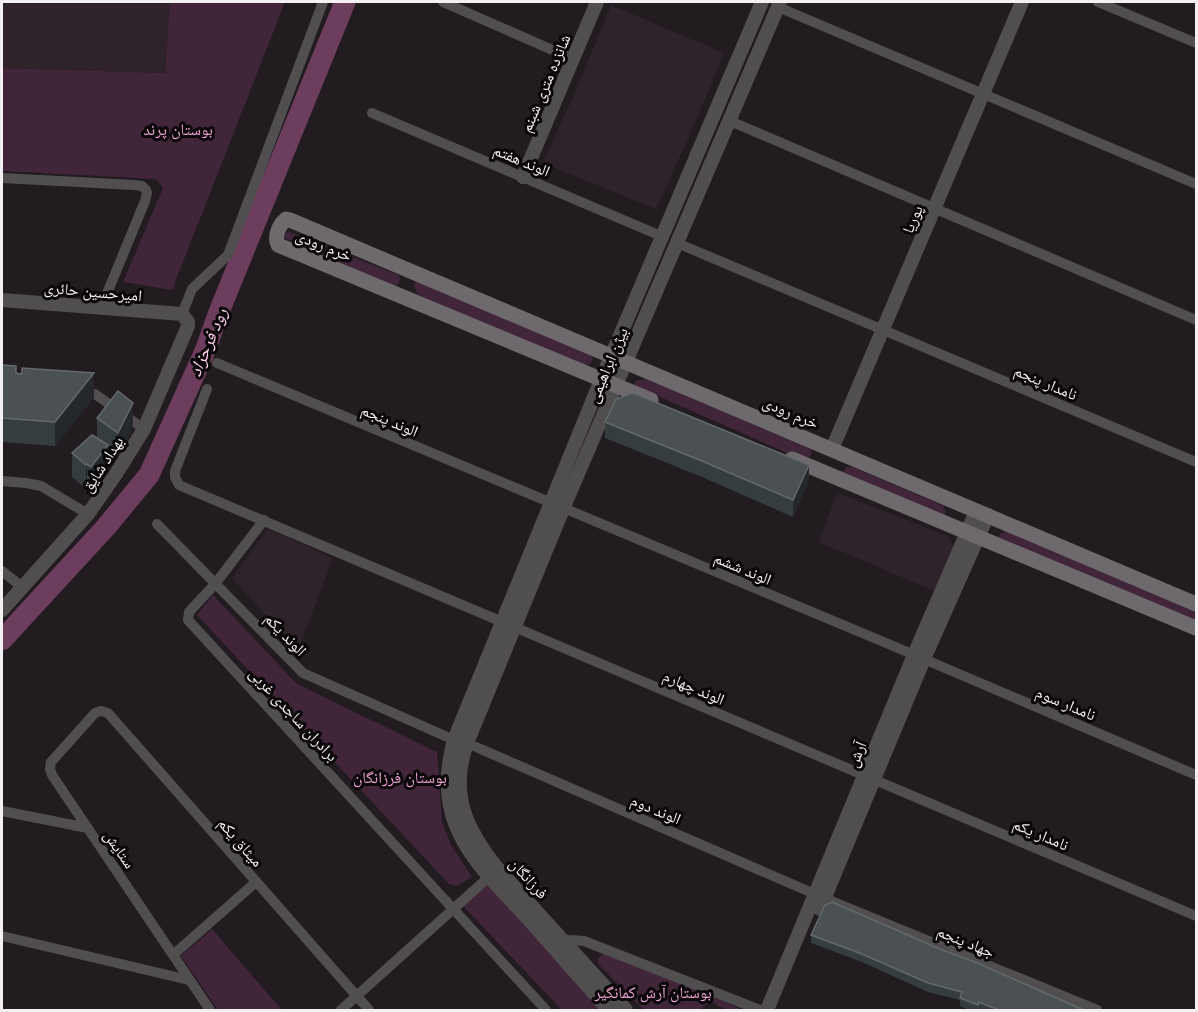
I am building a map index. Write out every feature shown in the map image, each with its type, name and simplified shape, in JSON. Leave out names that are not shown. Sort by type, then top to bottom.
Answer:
[{"type":"main road","name":"خرم رودی","points":[[660,404],[278,245],[276,242],[278,231],[284,221],[290,220],[1197,604]]},
{"type":"main road","points":[[401,296],[411,271]]},
{"type":"main road","points":[[823,472],[832,449]]},
{"type":"main road","points":[[779,454],[1197,628]]},
{"type":"street","points":[[182,314],[192,289],[228,255],[323,2]]},
{"type":"street","points":[[443,2],[573,59]]},
{"type":"street","name":"شانزده متری شبنم","points":[[523,177],[597,2]]},
{"type":"street","name":"بیژن ابراهیمی","points":[[466,744],[508,625],[557,507],[601,380],[762,2]]},
{"type":"street","name":"پوریا","points":[[832,449],[1022,2]]},
{"type":"street","points":[[1098,2],[1197,43]]},
{"type":"street","points":[[775,3],[1197,184]]},
{"type":"street","name":"بیژن ابراهیمی","points":[[557,507],[627,362],[730,121],[775,3]]},
{"type":"street","name":"الوند هفتم","points":[[372,113],[661,236]]},
{"type":"street","points":[[715,113],[1197,320]]},
{"type":"street","points":[[2,178],[134,185],[142,186],[146,190],[145,201],[101,308]]},
{"type":"street","points":[[661,236],[677,243]]},
{"type":"street","name":"نامدار پنجم","points":[[677,243],[1197,462]]},
{"type":"street","name":"امیرحسین حائری","points":[[2,300],[182,314]]},
{"type":"street","name":"بهداد شایق","points":[[2,609],[88,514],[144,429],[188,326],[182,314]]},
{"type":"street","name":"الوند پنجم","points":[[217,363],[557,507]]},
{"type":"street","name":"الوند چهارم","points":[[207,389],[175,471],[179,485],[870,777]]},
{"type":"street","points":[[95,394],[144,429]]},
{"type":"street","points":[[2,481],[41,486],[88,514]]},
{"type":"street","name":"الوند ششم","points":[[557,507],[919,657]]},
{"type":"street","name":"آرش","points":[[776,1011],[820,896],[919,657],[982,513]]},
{"type":"street","points":[[215,584],[264,520]]},
{"type":"street","name":"الوند یکم","points":[[157,524],[303,673],[466,744]]},
{"type":"street","points":[[2,571],[22,587]]},
{"type":"street","name":"برادران ساجدی غربی","points":[[215,584],[189,612],[188,620],[546,1011]]},
{"type":"street","name":"نامدار سوم","points":[[919,657],[1197,775]]},
{"type":"street","name":"ستایش","points":[[101,711],[95,713],[51,762],[52,775],[210,1011]]},
{"type":"street","name":"میثاق یکم","points":[[101,711],[108,713],[369,1011]]},
{"type":"street","name":"فرزانگان","points":[[466,744],[459,785],[462,802],[474,836],[494,872],[559,945],[626,1011]]},
{"type":"street","name":"الوند دوم","points":[[466,744],[820,896]]},
{"type":"street","name":"نامدار یکم","points":[[870,777],[1197,916]]},
{"type":"street","points":[[2,811],[88,828]]},
{"type":"street","points":[[341,1011],[494,872]]},
{"type":"street","points":[[173,955],[256,882]]},
{"type":"street","name":"آرش","points":[[767,1011],[820,896]]},
{"type":"street","name":"جهاد پنجم","points":[[820,896],[1096,1011]]},
{"type":"street","points":[[2,936],[189,980]]},
{"type":"street","points":[[559,945],[570,940],[584,941],[759,1011]]},
{"type":"street","name":"فرزانگان","points":[[559,945],[609,1011]]},
{"type":"shaded area","points":[[2,2],[170,2],[165,73],[2,68]]},
{"type":"shaded area","points":[[611,5],[724,53],[656,209],[546,164],[545,158]]},
{"type":"shaded area","points":[[837,493],[948,536],[953,546],[934,591],[819,542]]},
{"type":"shaded area","points":[[268,529],[333,558],[298,650],[232,578]]},
{"type":"green space","name":"بوستان پرند","points":[[170,2],[285,2],[172,290],[123,282],[163,188],[156,179],[2,171],[2,68],[165,73]]},
{"type":"green space","points":[[290,232],[398,275],[400,279],[398,285],[394,286],[286,239],[284,236]]},
{"type":"green space","points":[[416,281],[592,352],[592,361],[589,365],[580,367],[417,294],[414,285]]},
{"type":"green space","points":[[646,379],[810,449],[812,452],[808,458],[803,460],[635,386],[635,382]]},
{"type":"green space","points":[[846,467],[852,467],[944,506],[945,515],[845,476],[843,472]]},
{"type":"green space","points":[[1005,531],[1196,612],[1196,625],[998,538]]},
{"type":"green space","name":"بوستان فرزانگان","points":[[213,595],[297,684],[437,752],[442,822],[451,845],[472,877],[456,886],[449,884],[197,615]]},
{"type":"green space","points":[[489,884],[608,1010],[562,1010],[463,906]]},
{"type":"green space","points":[[212,929],[283,1010],[218,1010],[181,956]]},
{"type":"green space","name":"بوستان آرش کمانگیر","points":[[605,953],[742,1010],[725,1010],[711,1001],[700,1010],[644,1010],[598,964],[598,958]]},
{"type":"building","points":[[2,365],[16,366],[16,373],[22,374],[22,368],[94,373],[55,422],[2,418]]},
{"type":"building","points":[[118,391],[133,403],[118,433],[97,418]]},
{"type":"building","points":[[633,393],[809,465],[793,500],[605,422],[616,399]]},
{"type":"building","points":[[92,435],[108,445],[91,467],[72,453]]},
{"type":"building","points":[[832,902],[1086,1011],[1001,1011],[979,1002],[978,1005],[960,998],[962,992],[928,983],[811,935],[825,905]]},
{"type":"waterway","name":"رود فرحزاد","points":[[2,640],[106,527],[149,475],[205,351],[345,2]]}]
